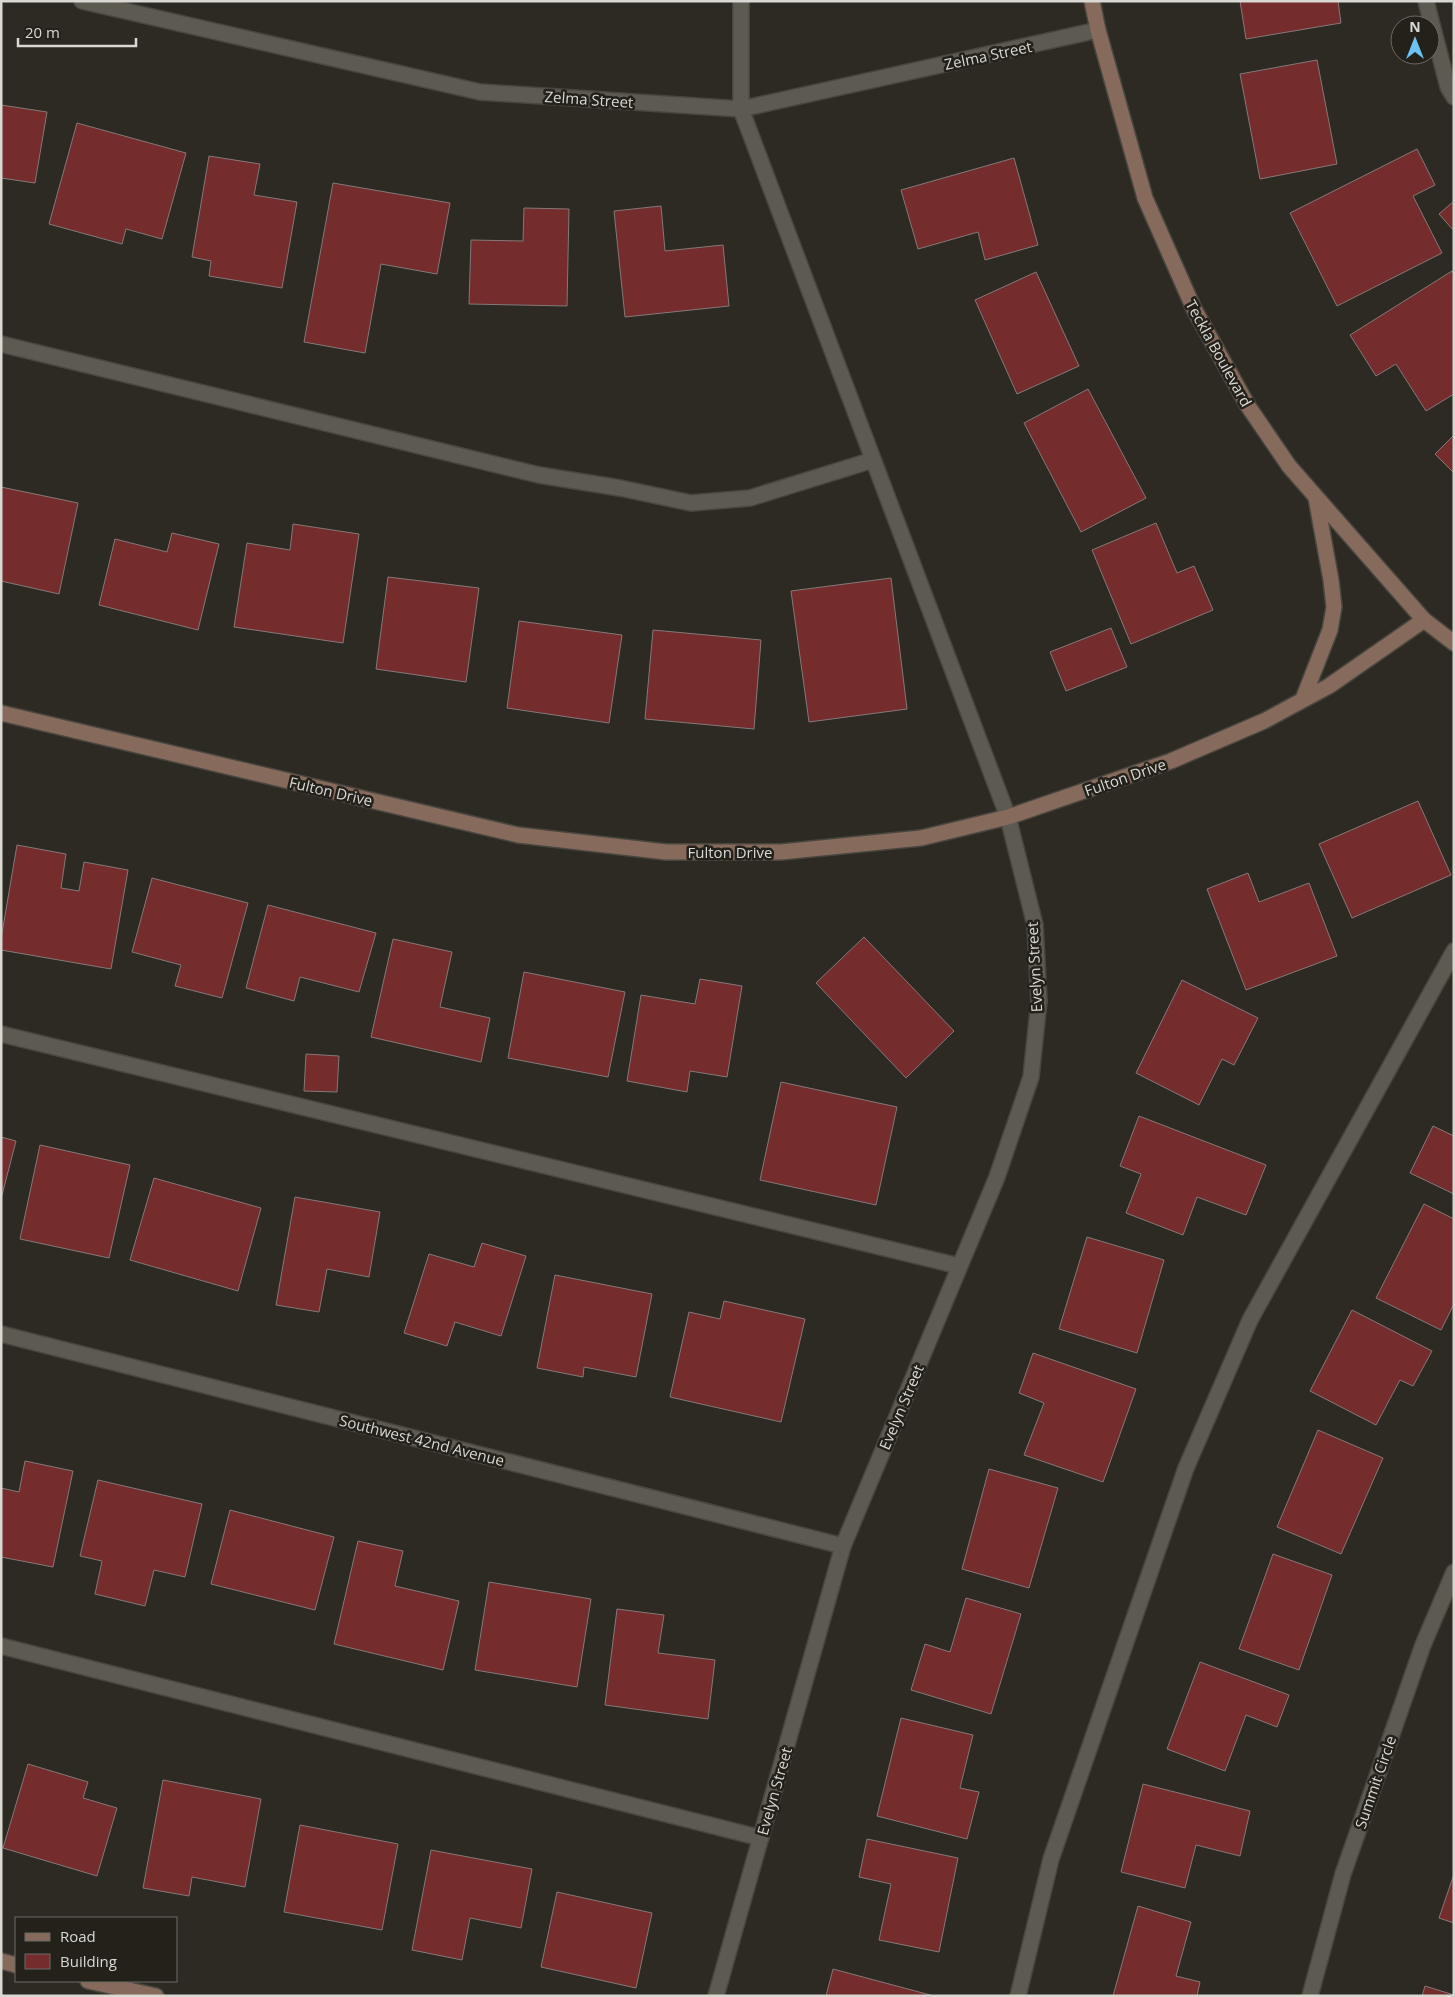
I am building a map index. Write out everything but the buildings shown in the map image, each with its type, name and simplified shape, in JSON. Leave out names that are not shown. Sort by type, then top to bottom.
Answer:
[{"type":"main road","name":"Teckla Boulevard","points":[[1092,1],[1098,30],[1144,198],[1194,309],[1248,406],[1289,466],[1424,620],[1454,643]]},
{"type":"main road","points":[[1303,700],[1330,630],[1334,607],[1316,496]]},
{"type":"main road","name":"Fulton Drive","points":[[1,713],[518,835],[666,852],[781,852],[921,838],[1008,817],[1171,761],[1264,721],[1329,686],[1424,620]]},
{"type":"main road","points":[[1,1961],[15,1965]]},
{"type":"main road","points":[[92,1982],[130,1993],[156,1996]]},
{"type":"street","name":"Zelma Street","points":[[82,1],[480,92],[741,109],[1098,30]]},
{"type":"street","points":[[740,1],[741,109]]},
{"type":"street","points":[[1426,1],[1448,87],[1454,97]]},
{"type":"street","name":"Evelyn Street","points":[[716,1996],[843,1546],[997,1176],[1031,1076],[1039,1001],[1034,925],[1008,817],[741,109]]},
{"type":"street","points":[[1,344],[539,475],[620,488],[691,503],[750,498],[873,460]]},
{"type":"street","points":[[1018,1996],[1051,1859],[1186,1468],[1250,1320],[1454,951]]},
{"type":"street","points":[[1,1034],[959,1266]]},
{"type":"street","name":"Southwest 42nd Avenue","points":[[1,1334],[843,1546]]},
{"type":"street","name":"Summit Circle","points":[[1310,1996],[1346,1865],[1422,1645],[1454,1572]]},
{"type":"street","points":[[1,1646],[761,1838]]}]
